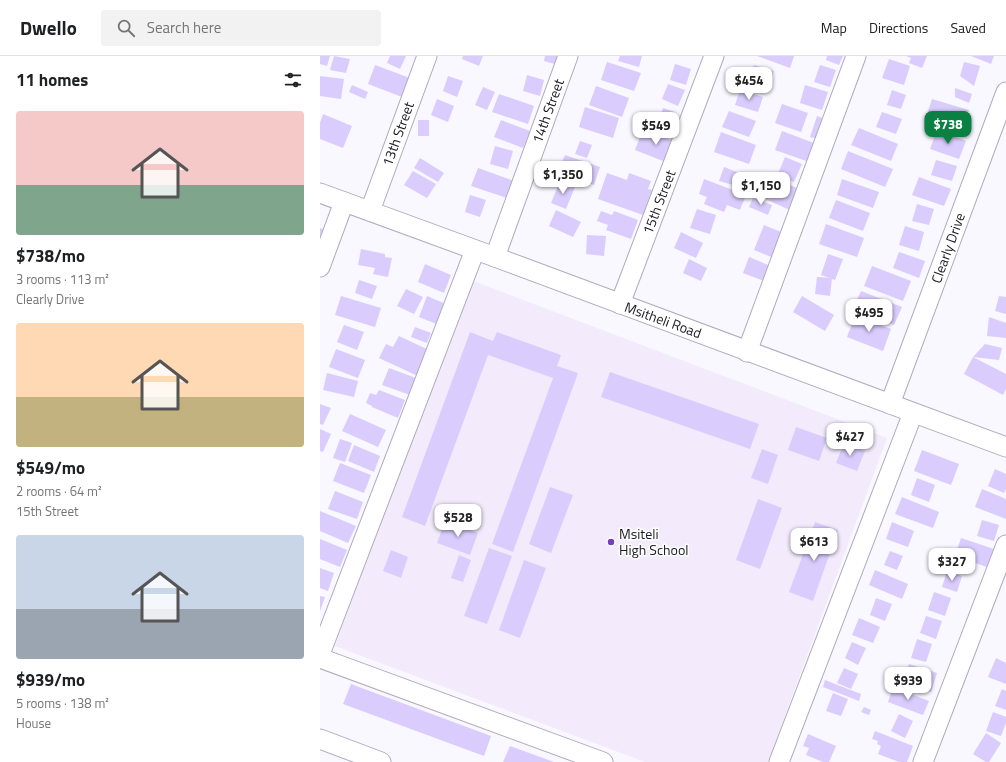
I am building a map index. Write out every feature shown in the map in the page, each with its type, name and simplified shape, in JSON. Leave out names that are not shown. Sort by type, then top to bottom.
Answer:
[{"type":"street","name":"13th Street","points":[[370,211],[427,56]]},
{"type":"street","name":"14th Street","points":[[495,257],[568,56]]},
{"type":"street","name":"15th Street","points":[[620,304],[714,56]]},
{"type":"street","points":[[747,352],[856,56]]},
{"type":"street","name":"Clearly Drive","points":[[890,404],[1006,92]]},
{"type":"street","name":"Msitheli Road","points":[[320,193],[1006,447]]},
{"type":"street","points":[[320,267],[344,202]]},
{"type":"street","points":[[320,654],[475,250]]},
{"type":"street","points":[[779,762],[913,413]]},
{"type":"street","points":[[923,762],[1006,545]]},
{"type":"street","points":[[320,658],[603,762]]},
{"type":"street","points":[[320,739],[381,762]]},
{"type":"shaded area","name":"Msiteli High School","points":[[468,279],[887,438],[768,762],[645,762],[335,646]]},
{"type":"building","points":[[320,56],[330,56],[327,66],[320,64]]},
{"type":"building","points":[[334,56],[350,59],[346,73],[330,70]]},
{"type":"building","points":[[390,56],[406,56],[400,69],[387,63]]},
{"type":"building","points":[[463,56],[483,56],[479,66],[462,59]]},
{"type":"building","points":[[545,56],[564,56],[562,66],[544,61]]},
{"type":"building","points":[[620,56],[642,56],[639,67],[618,61]]},
{"type":"building","points":[[757,56],[794,56],[790,68]]},
{"type":"building","points":[[827,56],[843,56],[839,65],[826,60]]},
{"type":"building","points":[[906,56],[927,56],[922,68],[909,63],[911,58]]},
{"type":"building","points":[[971,56],[994,56],[991,64]]},
{"type":"building","points":[[889,59],[910,66],[904,85],[882,78]]},
{"type":"building","points":[[607,62],[641,73],[634,91],[601,80]]},
{"type":"building","points":[[964,62],[980,66],[974,86],[960,76]]},
{"type":"building","points":[[675,64],[691,69],[686,85],[670,80]]},
{"type":"building","points":[[375,65],[410,78],[402,97],[368,84]]},
{"type":"building","points":[[754,65],[774,71],[769,88],[749,82]]},
{"type":"building","points":[[820,65],[836,70],[830,87],[814,82]]},
{"type":"building","points":[[527,75],[544,80],[540,96],[523,91]]},
{"type":"building","points":[[320,76],[344,79],[341,99],[320,96]]},
{"type":"building","points":[[448,76],[463,81],[457,97],[443,91]]},
{"type":"building","points":[[668,84],[685,90],[678,106],[662,99]]},
{"type":"building","points":[[352,85],[368,92],[365,99],[349,92]]},
{"type":"building","points":[[805,85],[828,92],[822,110],[800,103]]},
{"type":"building","points":[[596,86],[629,98],[622,117],[589,105]]},
{"type":"building","points":[[483,87],[495,92],[487,110],[475,105]]},
{"type":"building","points":[[955,88],[972,94],[969,103],[955,97]]},
{"type":"building","points":[[740,90],[763,97],[758,112],[735,105]]},
{"type":"building","points":[[892,90],[906,95],[901,109],[887,105]]},
{"type":"building","points":[[499,94],[534,106],[528,124],[492,112]]},
{"type":"building","points":[[437,99],[454,106],[448,122],[431,115]]},
{"type":"building","points":[[932,99],[969,110],[962,132],[925,120]]},
{"type":"building","points":[[782,104],[808,113],[801,132],[775,123]]},
{"type":"building","points":[[585,107],[619,118],[613,138],[579,127]]},
{"type":"building","points":[[663,108],[675,112],[667,133],[656,129]]},
{"type":"building","points":[[729,111],[756,121],[749,137],[722,127]]},
{"type":"building","points":[[882,112],[902,119],[896,134],[876,127]]},
{"type":"building","points":[[323,114],[352,126],[343,148],[320,139],[320,123]]},
{"type":"building","points":[[817,116],[828,120],[821,140],[810,137]]},
{"type":"building","points":[[418,120],[429,120],[429,136],[418,136]]},
{"type":"building","points":[[501,120],[530,131],[523,148],[494,137]]},
{"type":"building","points":[[859,128],[898,144],[891,161],[851,145]]},
{"type":"building","points":[[643,129],[676,142],[668,163],[635,150]]},
{"type":"building","points":[[937,130],[966,141],[959,159],[930,149]]},
{"type":"building","points":[[782,131],[819,145],[812,163],[775,150]]},
{"type":"building","points":[[721,132],[756,145],[749,164],[714,152]]},
{"type":"building","points":[[580,141],[592,145],[587,158],[575,154]]},
{"type":"building","points":[[495,146],[513,151],[508,169],[490,164]]},
{"type":"building","points":[[848,151],[893,169],[885,187],[841,169]]},
{"type":"building","points":[[565,155],[600,167],[594,185],[558,172]]},
{"type":"building","points":[[785,157],[802,164],[794,182],[777,176]]},
{"type":"building","points":[[420,158],[444,173],[438,182],[414,168]]},
{"type":"building","points":[[936,160],[957,166],[952,181],[931,175]]},
{"type":"building","points":[[724,167],[737,172],[733,185],[719,181]]},
{"type":"building","points":[[478,168],[514,181],[507,198],[471,186]]},
{"type":"building","points":[[413,171],[436,184],[427,198],[404,185]]},
{"type":"building","points":[[607,173],[627,180],[629,173],[651,181],[648,189],[652,190],[643,215],[598,199]]},
{"type":"building","points":[[772,177],[801,190],[792,211],[763,198]]},
{"type":"building","points":[[919,177],[951,189],[944,206],[912,195]]},
{"type":"building","points":[[704,179],[746,195],[740,210],[727,205],[724,212],[704,204],[707,197],[699,194]]},
{"type":"building","points":[[842,179],[879,192],[873,208],[837,195]]},
{"type":"building","points":[[560,181],[575,187],[566,209],[551,203]]},
{"type":"building","points":[[470,195],[486,200],[480,217],[465,212]]},
{"type":"building","points":[[753,198],[772,205],[768,215],[749,207]]},
{"type":"building","points":[[836,200],[870,213],[863,231],[829,218]]},
{"type":"building","points":[[917,204],[934,209],[929,225],[912,221]]},
{"type":"building","points":[[697,209],[716,215],[710,234],[690,228]]},
{"type":"building","points":[[556,210],[581,222],[573,237],[549,226]]},
{"type":"building","points":[[601,211],[612,215],[614,211],[638,220],[631,239],[606,230],[608,225],[597,221]]},
{"type":"building","points":[[826,224],[864,238],[857,257],[819,244]]},
{"type":"building","points":[[764,225],[786,234],[776,259],[754,250]]},
{"type":"building","points":[[905,226],[924,232],[919,251],[899,245]]},
{"type":"building","points":[[320,228],[327,231],[320,246]]},
{"type":"building","points":[[681,232],[703,243],[696,258],[674,248]]},
{"type":"building","points":[[587,235],[606,236],[604,256],[586,254]]},
{"type":"building","points":[[361,249],[385,254],[385,257],[392,258],[388,277],[373,274],[375,268],[358,265]]},
{"type":"building","points":[[899,252],[925,261],[919,278],[893,268]]},
{"type":"building","points":[[828,254],[843,259],[835,280],[821,275]]},
{"type":"building","points":[[749,257],[775,268],[769,283],[743,273]]},
{"type":"building","points":[[689,259],[707,268],[701,281],[683,273]]},
{"type":"building","points":[[425,264],[451,275],[444,293],[418,282]]},
{"type":"building","points":[[872,266],[911,281],[903,301],[864,286]]},
{"type":"building","points":[[817,277],[832,278],[830,296],[815,294]]},
{"type":"building","points":[[359,280],[377,286],[372,299],[355,293]]},
{"type":"building","points":[[406,289],[423,297],[414,314],[397,306]]},
{"type":"building","points":[[861,291],[902,307],[894,325],[853,309]]},
{"type":"building","points":[[341,296],[381,308],[375,327],[335,315]]},
{"type":"building","points":[[427,296],[453,307],[444,327],[419,317]]},
{"type":"building","points":[[802,296],[834,315],[825,331],[793,312]]},
{"type":"building","points":[[999,296],[1006,297],[1006,314],[995,311]]},
{"type":"building","points":[[855,316],[891,329],[883,351],[847,337]]},
{"type":"building","points":[[989,317],[1006,323],[1006,338],[987,336]]},
{"type":"building","points":[[344,325],[364,332],[357,350],[337,342]]},
{"type":"building","points":[[415,327],[431,333],[427,343],[411,337]]},
{"type":"building","points":[[470,332],[493,341],[497,332],[561,355],[557,366],[578,373],[513,552],[492,544],[553,378],[488,355],[425,526],[402,517]]},
{"type":"building","points":[[399,336],[431,351],[422,378],[379,358],[386,344],[393,347]]},
{"type":"building","points":[[985,344],[1002,348],[999,360],[973,357]]},
{"type":"building","points":[[336,349],[365,360],[358,378],[329,367]]},
{"type":"building","points":[[973,357],[1006,374],[1006,389],[1003,395],[964,374]]},
{"type":"building","points":[[389,368],[416,378],[410,395],[382,385]]},
{"type":"building","points":[[610,372],[759,424],[750,449],[601,397]]},
{"type":"building","points":[[327,373],[358,381],[354,397],[323,390]]},
{"type":"building","points":[[379,390],[405,400],[398,418],[366,403],[370,393],[376,395]]},
{"type":"building","points":[[320,404],[331,408],[323,425],[320,424]]},
{"type":"building","points":[[350,414],[386,430],[378,447],[342,431]]},
{"type":"building","points":[[796,427],[827,438],[819,461],[788,450]]},
{"type":"building","points":[[320,429],[331,434],[323,452],[320,451]]},
{"type":"building","points":[[340,439],[352,443],[345,462],[333,458]]},
{"type":"building","points":[[844,443],[865,451],[857,471],[836,463]]},
{"type":"building","points":[[354,445],[380,456],[374,472],[348,461]]},
{"type":"building","points":[[762,449],[778,455],[768,484],[751,478]]},
{"type":"building","points":[[922,450],[959,464],[951,485],[914,471]]},
{"type":"building","points":[[340,463],[371,475],[364,493],[333,481]]},
{"type":"building","points":[[995,469],[1006,474],[1006,489],[1004,493],[988,486]]},
{"type":"building","points":[[917,478],[935,485],[929,502],[911,495]]},
{"type":"building","points":[[550,487],[573,495],[551,553],[529,544]]},
{"type":"building","points":[[982,489],[1006,499],[1006,519],[975,507]]},
{"type":"building","points":[[335,491],[363,502],[357,519],[328,509]]},
{"type":"building","points":[[902,497],[939,512],[933,528],[895,514]]},
{"type":"building","points":[[758,499],[782,508],[760,569],[736,560]]},
{"type":"building","points":[[320,511],[356,526],[348,543],[320,531]]},
{"type":"building","points":[[982,520],[999,525],[994,541],[977,536]]},
{"type":"building","points":[[445,521],[478,533],[470,555],[437,543]]},
{"type":"building","points":[[815,522],[838,530],[813,601],[789,592]]},
{"type":"building","points":[[892,522],[914,531],[908,547],[886,539]]},
{"type":"building","points":[[961,538],[994,549],[987,567],[955,556]]},
{"type":"building","points":[[320,539],[347,550],[340,567],[320,559]]},
{"type":"building","points":[[489,548],[512,556],[487,624],[464,616]]},
{"type":"building","points":[[391,550],[408,557],[401,578],[383,571]]},
{"type":"building","points":[[890,551],[903,556],[897,570],[884,565]]},
{"type":"building","points":[[459,555],[471,560],[463,582],[451,578]]},
{"type":"building","points":[[524,560],[546,568],[520,638],[499,630]]},
{"type":"building","points":[[320,568],[334,573],[328,591],[320,588]]},
{"type":"building","points":[[875,570],[908,584],[902,599],[869,585]]},
{"type":"building","points":[[947,571],[962,576],[957,592],[942,587]]},
{"type":"building","points":[[934,592],[951,598],[945,616],[928,610]]},
{"type":"building","points":[[320,596],[325,597],[320,611]]},
{"type":"building","points":[[876,598],[892,604],[885,621],[870,615]]},
{"type":"building","points":[[926,616],[942,621],[936,639],[920,633]]},
{"type":"building","points":[[859,618],[880,627],[873,643],[852,635]]},
{"type":"building","points":[[917,639],[932,644],[926,662],[911,658]]},
{"type":"building","points":[[852,642],[866,648],[858,665],[845,658]]},
{"type":"building","points":[[996,658],[1006,663],[1006,684],[988,677]]},
{"type":"building","points":[[909,664],[937,673],[931,692],[902,683]]},
{"type":"building","points":[[844,668],[858,674],[851,689],[837,683]]},
{"type":"building","points":[[825,680],[861,694],[859,701],[823,687]]},
{"type":"building","points":[[351,684],[491,736],[484,756],[343,704]]},
{"type":"building","points":[[893,687],[929,701],[923,715],[888,702]]},
{"type":"building","points":[[1002,689],[1006,691],[1006,710],[995,706]]},
{"type":"building","points":[[833,693],[848,699],[841,716],[826,711]]},
{"type":"building","points":[[864,707],[871,710],[869,715],[861,712]]},
{"type":"building","points":[[993,712],[1006,717],[1006,723],[1001,736],[986,731]]},
{"type":"building","points":[[899,714],[913,721],[905,738],[891,731]]},
{"type":"building","points":[[875,731],[913,746],[907,762],[899,762],[878,754],[881,746],[877,744],[878,741],[872,739]]},
{"type":"building","points":[[986,733],[1001,743],[989,762],[986,762],[973,754]]},
{"type":"building","points":[[808,734],[836,746],[829,762],[823,762],[806,755],[809,748],[803,746]]},
{"type":"building","points":[[510,746],[554,762],[503,762]]},
{"type":"place","name":"Msiteli High School","points":[[611,542]]}]
